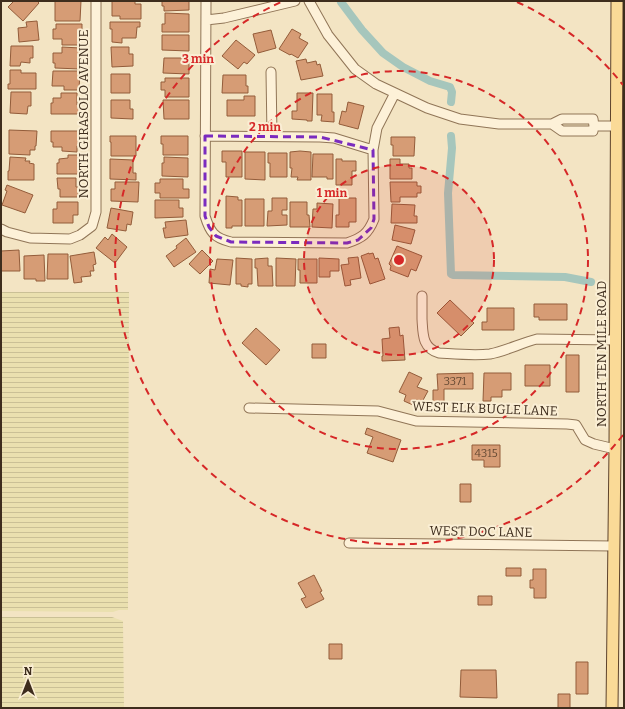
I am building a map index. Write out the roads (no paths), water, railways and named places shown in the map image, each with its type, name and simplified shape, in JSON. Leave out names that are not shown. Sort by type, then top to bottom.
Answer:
[{"type":"main road","name":"NORTH TEN MILE ROAD","points":[[612,708],[613,546],[618,451],[615,340],[617,1]]},
{"type":"street","name":"NORTH GIRASOLO AVENUE","points":[[1,229],[30,238],[70,239],[80,235],[92,226],[96,212],[96,1]]},
{"type":"street","points":[[206,1],[205,216],[208,227],[222,240],[231,242],[347,243],[358,240],[365,235],[371,228],[374,219],[373,150],[377,128],[395,93]]},
{"type":"street","points":[[206,20],[224,18],[295,1]]},
{"type":"street","points":[[309,1],[328,35],[355,69],[376,84],[427,108],[460,119],[499,124],[552,124],[562,119],[593,119],[594,126],[616,126]]},
{"type":"street","points":[[271,72],[272,136]]},
{"type":"street","points":[[205,136],[334,138],[373,150]]},
{"type":"street","points":[[422,296],[423,334],[425,342],[428,347],[439,353],[488,354],[506,350],[537,339],[615,340]]},
{"type":"street","name":"WEST ELK BUGLE LANE","points":[[249,408],[378,411],[416,421],[576,425],[585,440],[618,451]]},
{"type":"street","name":"WEST DOC LANE","points":[[349,543],[613,546]]},
{"type":"waterway","points":[[341,2],[362,30],[383,53],[403,67],[430,81],[450,87],[452,92],[451,102]]},
{"type":"waterway","points":[[451,136],[452,148],[448,193],[451,274],[565,277],[591,282]]}]
